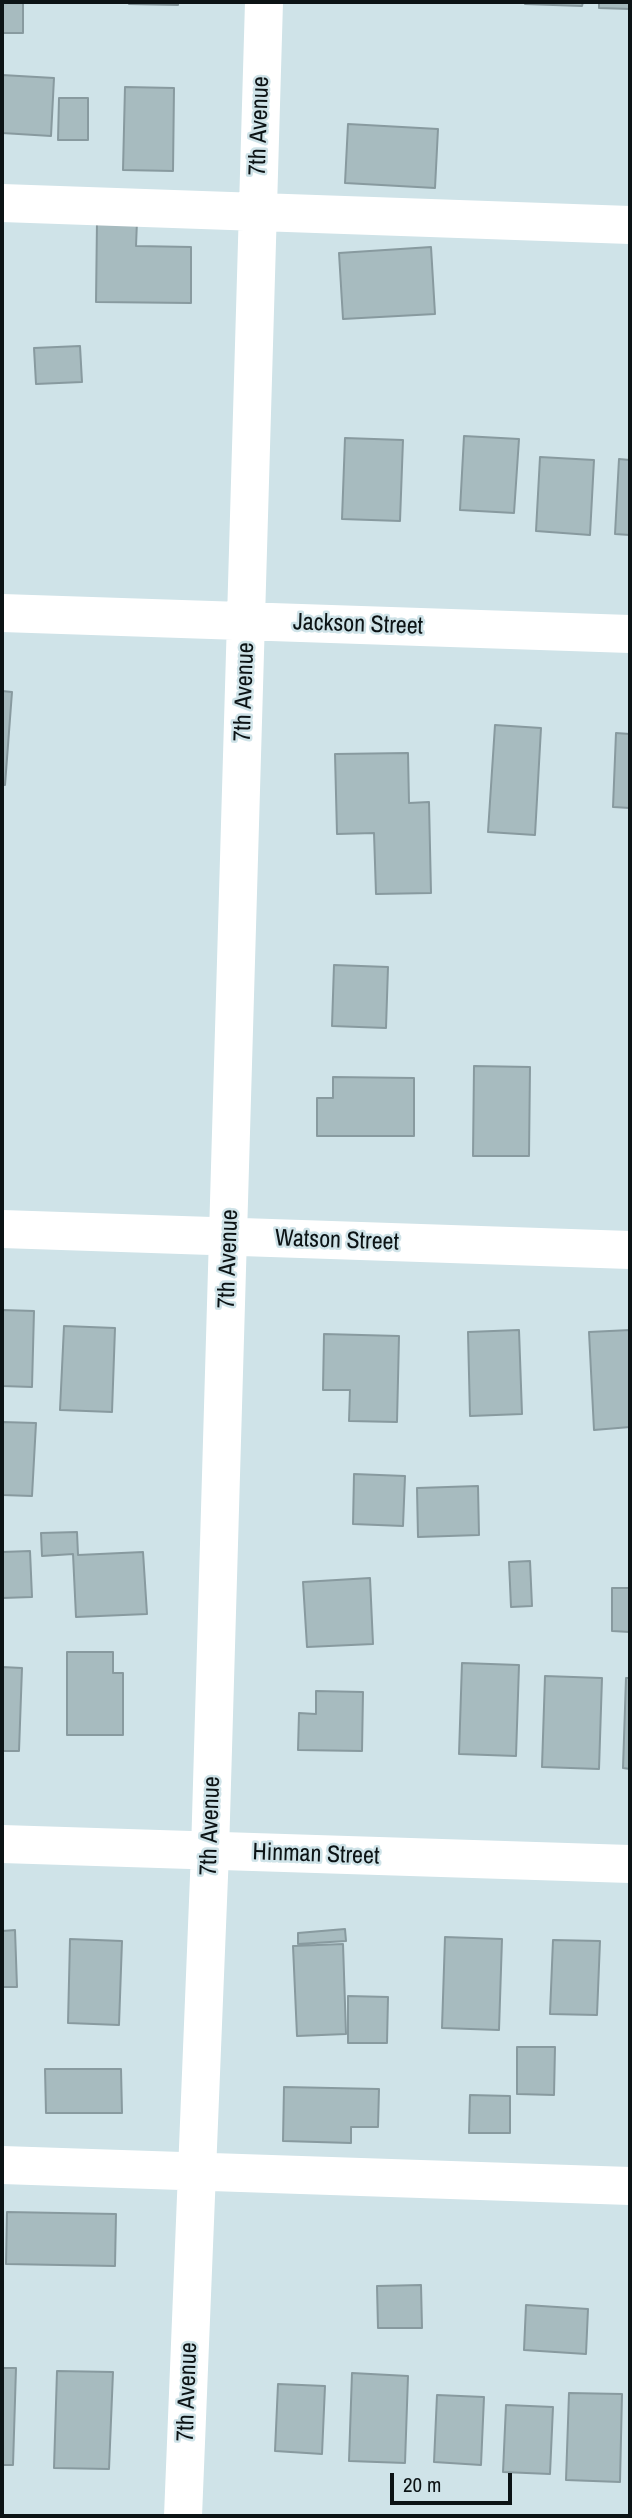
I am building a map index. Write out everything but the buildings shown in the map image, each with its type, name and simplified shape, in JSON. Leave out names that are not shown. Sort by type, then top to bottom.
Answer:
[{"type":"street","name":"7th Avenue","points":[[183,2516],[210,1852],[230,1237],[264,2]]},
{"type":"street","points":[[2,203],[630,225]]},
{"type":"street","name":"Jackson Street","points":[[2,613],[630,635]]},
{"type":"street","name":"Watson Street","points":[[2,1228],[630,1250]]},
{"type":"street","name":"Hinman Street","points":[[2,1844],[630,1864]]},
{"type":"street","points":[[2,2165],[630,2186]]}]
